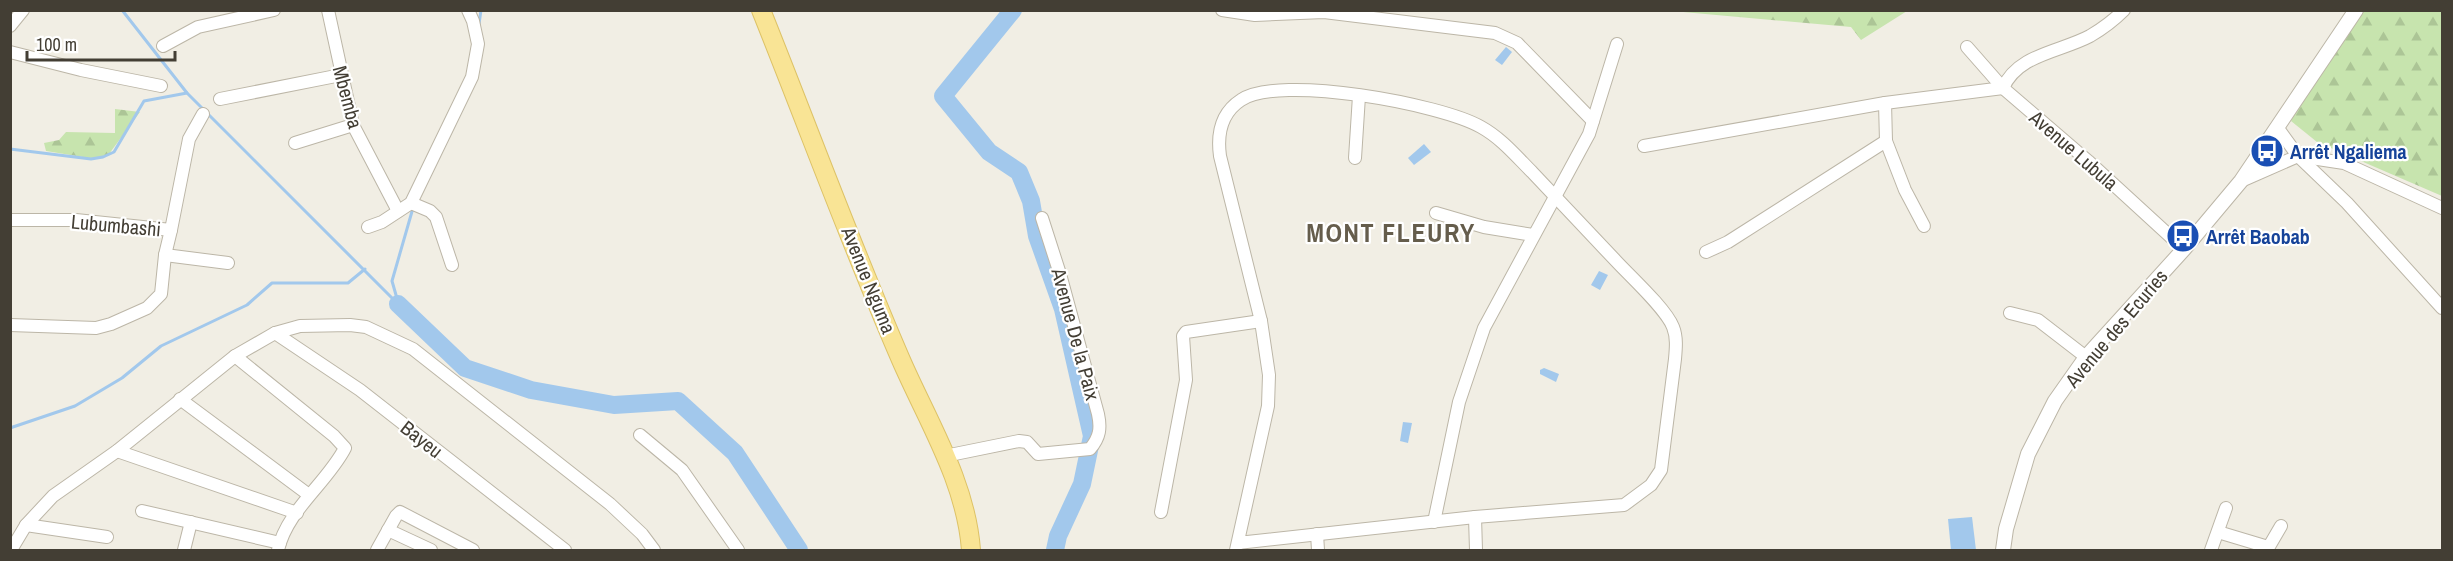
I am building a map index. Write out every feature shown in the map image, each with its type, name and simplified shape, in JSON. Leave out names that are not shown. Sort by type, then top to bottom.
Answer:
[{"type":"main road","name":"Avenue Nguma","points":[[761,10],[901,360],[945,456],[965,508],[971,550]]},
{"type":"street","points":[[10,26],[24,10]]},
{"type":"street","points":[[163,46],[198,27],[274,10]]},
{"type":"street","name":"Mbemba","points":[[328,10],[352,125],[398,211]]},
{"type":"street","points":[[1222,10],[1254,15],[1324,12],[1495,33],[1516,43],[1593,121]]},
{"type":"street","points":[[1644,146],[1885,103],[2003,88],[2008,76],[2022,64],[2088,36],[2111,15],[2124,10]]},
{"type":"street","name":"Avenue des Ecuries","points":[[2003,550],[2006,529],[2028,454],[2055,401],[2086,357],[2184,249],[2241,181],[2356,10]]},
{"type":"street","points":[[416,205],[472,77],[478,44],[473,14]]},
{"type":"street","points":[[1434,522],[1459,402],[1484,328],[1589,134],[1617,44]]},
{"type":"street","name":"Avenue Lubula","points":[[1967,47],[2003,88],[2088,161],[2184,249]]},
{"type":"street","points":[[10,52],[81,70],[161,86]]},
{"type":"street","points":[[220,99],[341,75]]},
{"type":"street","points":[[1269,91],[1329,91],[1419,105],[1465,118],[1501,141],[1554,195],[1667,316],[1673,327],[1676,342],[1675,359],[1661,470],[1651,485],[1624,505],[1475,516],[1317,534],[1237,547],[1268,406],[1269,375],[1262,321],[1220,156],[1218,137],[1220,126],[1232,108],[1241,99],[1269,91]]},
{"type":"street","points":[[1355,158],[1359,96]]},
{"type":"street","points":[[1885,103],[1886,141],[1905,190],[1924,226]]},
{"type":"street","name":"Lubumbashi","points":[[10,220],[76,220],[171,230],[189,139],[203,114]]},
{"type":"street","points":[[295,143],[352,125]]},
{"type":"street","points":[[2277,127],[2298,156],[2347,203],[2442,308]]},
{"type":"street","points":[[1706,252],[1733,238],[1886,141]]},
{"type":"street","points":[[2241,181],[2298,156],[2344,164],[2442,208]]},
{"type":"street","points":[[368,227],[382,222],[398,211],[416,205],[430,211],[436,217],[453,265]]},
{"type":"street","points":[[1436,213],[1484,227],[1533,235]]},
{"type":"street","name":"Avenue De la Paix","points":[[945,456],[1019,441],[1027,442],[1038,454],[1088,449],[1101,430],[1060,274],[1042,218]]},
{"type":"street","points":[[10,325],[96,328],[147,308],[158,299],[164,285],[165,255],[171,230]]},
{"type":"street","points":[[165,255],[228,263]]},
{"type":"street","points":[[2010,313],[2038,320],[2086,357]]},
{"type":"street","points":[[1161,512],[1186,380],[1183,336],[1186,332],[1262,321]]},
{"type":"street","points":[[13,544],[26,525],[53,496],[117,451],[235,356],[275,333],[300,326],[350,325],[366,327],[413,350],[610,504],[642,534],[654,550]]},
{"type":"street","name":"Bayeu","points":[[275,333],[360,390],[565,550]]},
{"type":"street","points":[[142,511],[279,547],[309,495],[345,449],[235,356]]},
{"type":"street","points":[[180,399],[309,495]]},
{"type":"street","points":[[640,435],[682,470],[738,550]]},
{"type":"street","points":[[117,451],[297,513]]},
{"type":"street","points":[[2211,550],[2226,508]]},
{"type":"street","points":[[377,550],[400,512],[465,549]]},
{"type":"street","points":[[1475,516],[1476,550]]},
{"type":"street","points":[[184,550],[190,522]]},
{"type":"street","points":[[26,525],[107,537]]},
{"type":"street","points":[[2218,532],[2267,549],[2281,526]]},
{"type":"street","points":[[388,530],[430,550]]},
{"type":"street","points":[[1317,534],[1318,550]]},
{"type":"green space","points":[[1672,11],[1907,11],[1861,40],[1851,27]]},
{"type":"green space","points":[[2362,11],[2442,11],[2442,196],[2317,142],[2291,121],[2306,91]]},
{"type":"green space","points":[[115,109],[140,112],[109,154],[95,159],[46,151],[44,143],[59,140],[66,132],[115,133]]},
{"type":"water","points":[[1506,47],[1512,52],[1502,65],[1495,60]]},
{"type":"water","points":[[1424,144],[1431,152],[1414,165],[1408,158]]},
{"type":"water","points":[[1599,271],[1608,275],[1600,290],[1591,285]]},
{"type":"water","points":[[1544,368],[1559,374],[1556,382],[1540,374],[1540,370]]},
{"type":"water","points":[[1403,422],[1412,423],[1408,443],[1400,441]]},
{"type":"water","points":[[1972,517],[1976,550],[1951,550],[1948,519]]},
{"type":"waterway","points":[[122,10],[187,93],[398,304]]},
{"type":"waterway","points":[[479,24],[481,10]]},
{"type":"waterway","points":[[1013,10],[943,96],[989,152],[1019,172],[1031,201],[1037,236],[1063,309],[1092,436],[1082,484],[1058,536],[1055,550]]},
{"type":"waterway","points":[[10,149],[91,159],[103,157],[114,152],[144,101],[187,93]]},
{"type":"waterway","points":[[398,302],[392,281],[413,208]]},
{"type":"waterway","points":[[10,428],[75,406],[122,378],[161,346],[247,305],[272,283],[348,283],[365,269]]},
{"type":"waterway","points":[[398,304],[465,368],[531,390],[614,405],[678,401],[735,453],[799,550]]},
{"type":"place","name":"Arrêt Ngaliema","points":[[2267,151]]},
{"type":"place","name":"Arrêt Baobab","points":[[2183,236]]},
{"type":"district","name":"MONT FLEURY","points":[[1391,232]]}]
